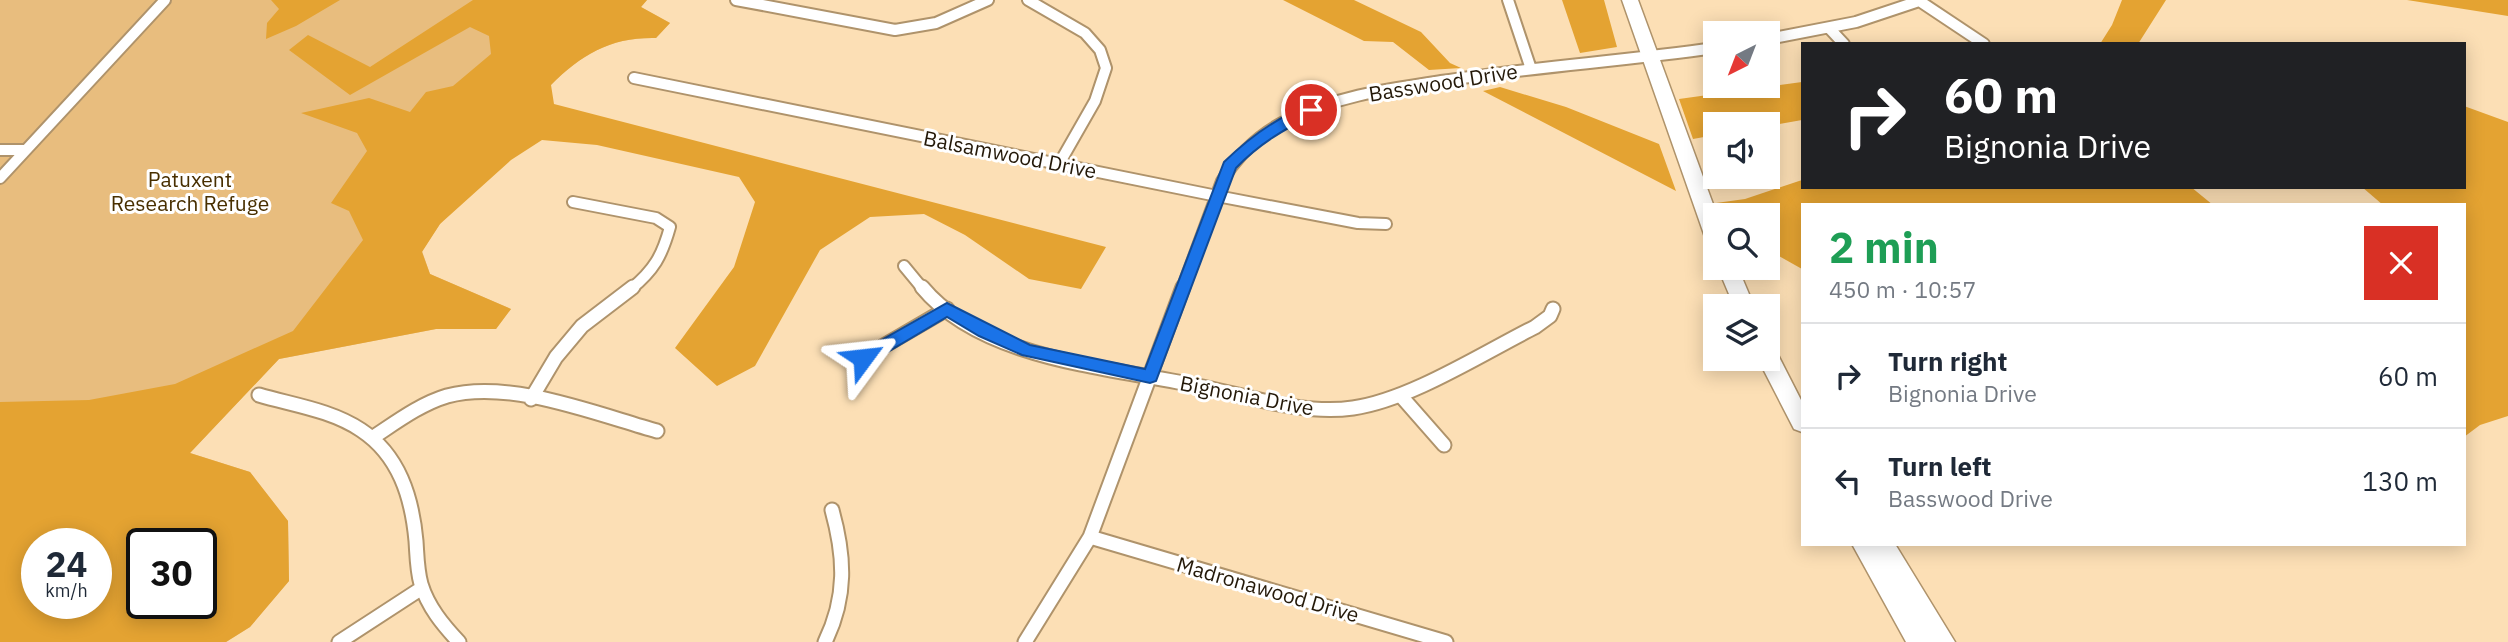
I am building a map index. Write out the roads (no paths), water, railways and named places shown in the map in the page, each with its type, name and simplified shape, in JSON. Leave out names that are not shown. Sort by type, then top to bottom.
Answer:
[{"type":"main road","points":[[1630,0],[1703,204]]},
{"type":"main road","points":[[1775,371],[1801,421]]},
{"type":"main road","points":[[1865,546],[1920,642]]},
{"type":"main road","points":[[1883,546],[1941,642]]},
{"type":"street","points":[[0,178],[165,0]]},
{"type":"street","points":[[736,0],[895,30],[936,23],[988,0]]},
{"type":"street","points":[[1028,0],[1085,33],[1100,50],[1107,68],[1095,102],[1059,164]]},
{"type":"street","points":[[1508,0],[1531,69]]},
{"type":"street","points":[[1780,37],[1878,16],[1920,0],[1981,42]]},
{"type":"street","points":[[1829,28],[1842,42]]},
{"type":"street","points":[[1650,56],[1703,49]]},
{"type":"street","name":"Basswood Drive","points":[[1025,642],[1090,537],[1217,196],[1230,166],[1238,155],[1270,130],[1311,110],[1386,89],[1650,56]]},
{"type":"street","name":"Balsamwood Drive","points":[[634,78],[1217,196],[1358,223],[1386,224]]},
{"type":"street","points":[[0,150],[25,150]]},
{"type":"street","points":[[531,399],[556,357],[582,326],[651,273],[669,233],[668,224],[656,218],[573,202]]},
{"type":"street","name":"Bignonia Drive","points":[[904,266],[926,294],[947,309],[985,332],[1027,351],[1286,405],[1322,409],[1352,408],[1401,396],[1535,327],[1550,316],[1553,309]]},
{"type":"street","points":[[863,358],[947,309]]},
{"type":"street","points":[[372,438],[423,406],[448,396],[491,391],[657,432]]},
{"type":"street","points":[[259,395],[345,421],[372,438],[391,458],[408,489],[413,505],[422,589],[444,626],[459,642]]},
{"type":"street","points":[[1401,396],[1444,445]]},
{"type":"street","points":[[825,642],[845,585],[843,546],[832,510]]},
{"type":"street","name":"Madronawood Drive","points":[[1090,537],[1446,642]]},
{"type":"street","points":[[338,642],[422,589]]},
{"type":"park label","name":"Patuxent Research Refuge","points":[[190,191]]}]
